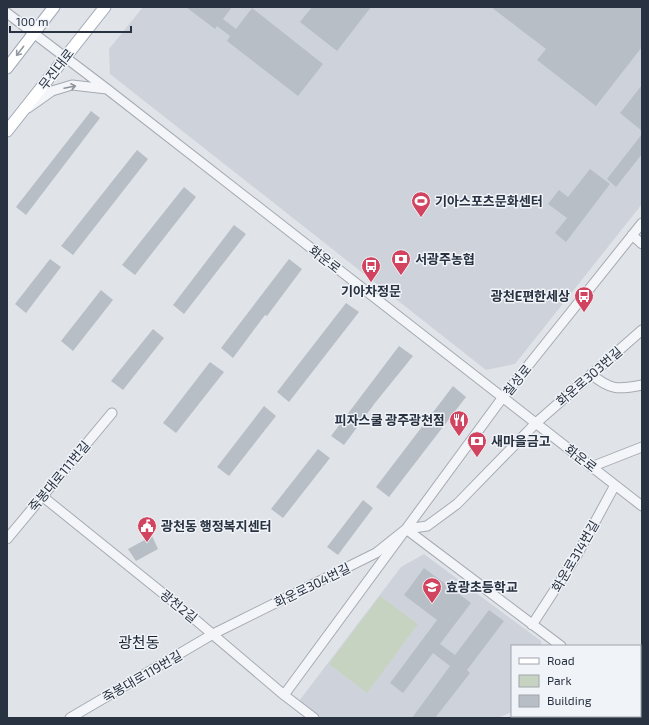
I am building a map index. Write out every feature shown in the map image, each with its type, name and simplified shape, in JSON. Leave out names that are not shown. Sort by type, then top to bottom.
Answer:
[{"type":"main road","points":[[7,68],[54,7]]},
{"type":"main road","name":"무진대로","points":[[7,131],[105,7]]},
{"type":"street","name":"화운로","points":[[7,13],[107,89],[642,506]]},
{"type":"street","points":[[23,111],[52,91],[72,85],[107,89]]},
{"type":"street","name":"칠성로","points":[[406,529],[503,397],[642,223]]},
{"type":"street","points":[[632,236],[642,244]]},
{"type":"street","name":"화운로303번길","points":[[536,423],[642,330]]},
{"type":"street","points":[[591,374],[601,383],[613,388],[628,388],[642,385]]},
{"type":"street","name":"죽봉대로111번길","points":[[7,539],[112,413]]},
{"type":"street","points":[[406,529],[427,526],[457,504],[536,423]]},
{"type":"street","points":[[591,466],[642,447]]},
{"type":"street","name":"화운로314번길","points":[[532,625],[576,557],[615,485]]},
{"type":"street","name":"광천2길","points":[[42,496],[213,634],[284,695],[314,718]]},
{"type":"street","points":[[406,529],[560,645]]},
{"type":"street","name":"화운로304번길","points":[[213,634],[376,553],[406,529]]},
{"type":"street","name":"화운로304번길","points":[[284,695],[406,529]]},
{"type":"street","name":"죽봉대로119번길","points":[[70,718],[213,634]]},
{"type":"shaded area","points":[[143,7],[642,7],[642,204],[515,364],[486,370],[110,74],[109,49]]},
{"type":"shaded area","name":"효광초등학교","points":[[424,554],[541,641],[541,645],[511,645],[511,712],[498,718],[322,718],[299,701],[401,567]]},
{"type":"green space","points":[[380,596],[418,624],[367,693],[329,664]]},
{"type":"building","points":[[186,7],[232,7],[223,19],[236,29],[252,8],[323,64],[298,96],[227,41],[230,36],[217,26],[215,29]]},
{"type":"building","points":[[312,7],[371,7],[337,51],[300,22]]},
{"type":"building","points":[[491,7],[642,7],[642,47],[596,106],[537,60],[546,49]]},
{"type":"building","points":[[642,85],[642,131],[620,113]]},
{"type":"building","points":[[91,111],[100,118],[26,215],[16,207]]},
{"type":"building","points":[[642,134],[642,154],[616,187],[607,179]]},
{"type":"building","points":[[137,150],[148,159],[73,255],[61,246]]},
{"type":"building","points":[[590,169],[610,184],[566,242],[555,233],[567,218],[548,204],[559,190],[568,197]]},
{"type":"building","points":[[184,187],[196,197],[135,275],[122,265]]},
{"type":"building","points":[[234,225],[246,234],[184,314],[173,305]]},
{"type":"building","points":[[50,259],[61,267],[26,313],[15,304]]},
{"type":"building","points":[[289,259],[302,269],[233,358],[221,348]]},
{"type":"building","points":[[101,290],[113,300],[73,351],[61,341]]},
{"type":"building","points":[[346,303],[359,312],[289,402],[277,392]]},
{"type":"building","points":[[153,329],[164,338],[123,390],[111,381]]},
{"type":"building","points":[[399,346],[413,356],[375,403],[344,445],[331,436]]},
{"type":"building","points":[[210,362],[224,372],[176,433],[163,423]]},
{"type":"building","points":[[453,386],[466,397],[389,497],[376,487]]},
{"type":"building","points":[[264,406],[276,416],[229,476],[217,467]]},
{"type":"building","points":[[318,449],[330,458],[283,518],[271,509]]},
{"type":"building","points":[[363,500],[373,508],[338,555],[327,547]]},
{"type":"building","name":"광천동 행정복지센터","points":[[152,536],[158,549],[136,561],[128,549]]},
{"type":"building","points":[[424,568],[471,603],[440,644],[455,655],[489,610],[504,621],[467,670],[470,673],[435,718],[412,718],[450,666],[433,653],[403,693],[390,683],[437,620],[404,595]]},
{"type":"place","name":"기아스포츠문화센터","points":[[421,218]]},
{"type":"place","name":"서광주농협","points":[[401,276]]},
{"type":"place","name":"기아차정문","points":[[371,283]]},
{"type":"place","name":"광천E편한세상","points":[[584,313]]},
{"type":"place","name":"피자스쿨 광주광천점","points":[[459,437]]},
{"type":"place","name":"새마을금고","points":[[477,458]]},
{"type":"place","name":"광천동 행정복지센터","points":[[147,543]]},
{"type":"place","name":"효광초등학교","points":[[432,604]]},
{"type":"district","name":"광천동","points":[[139,643]]}]
